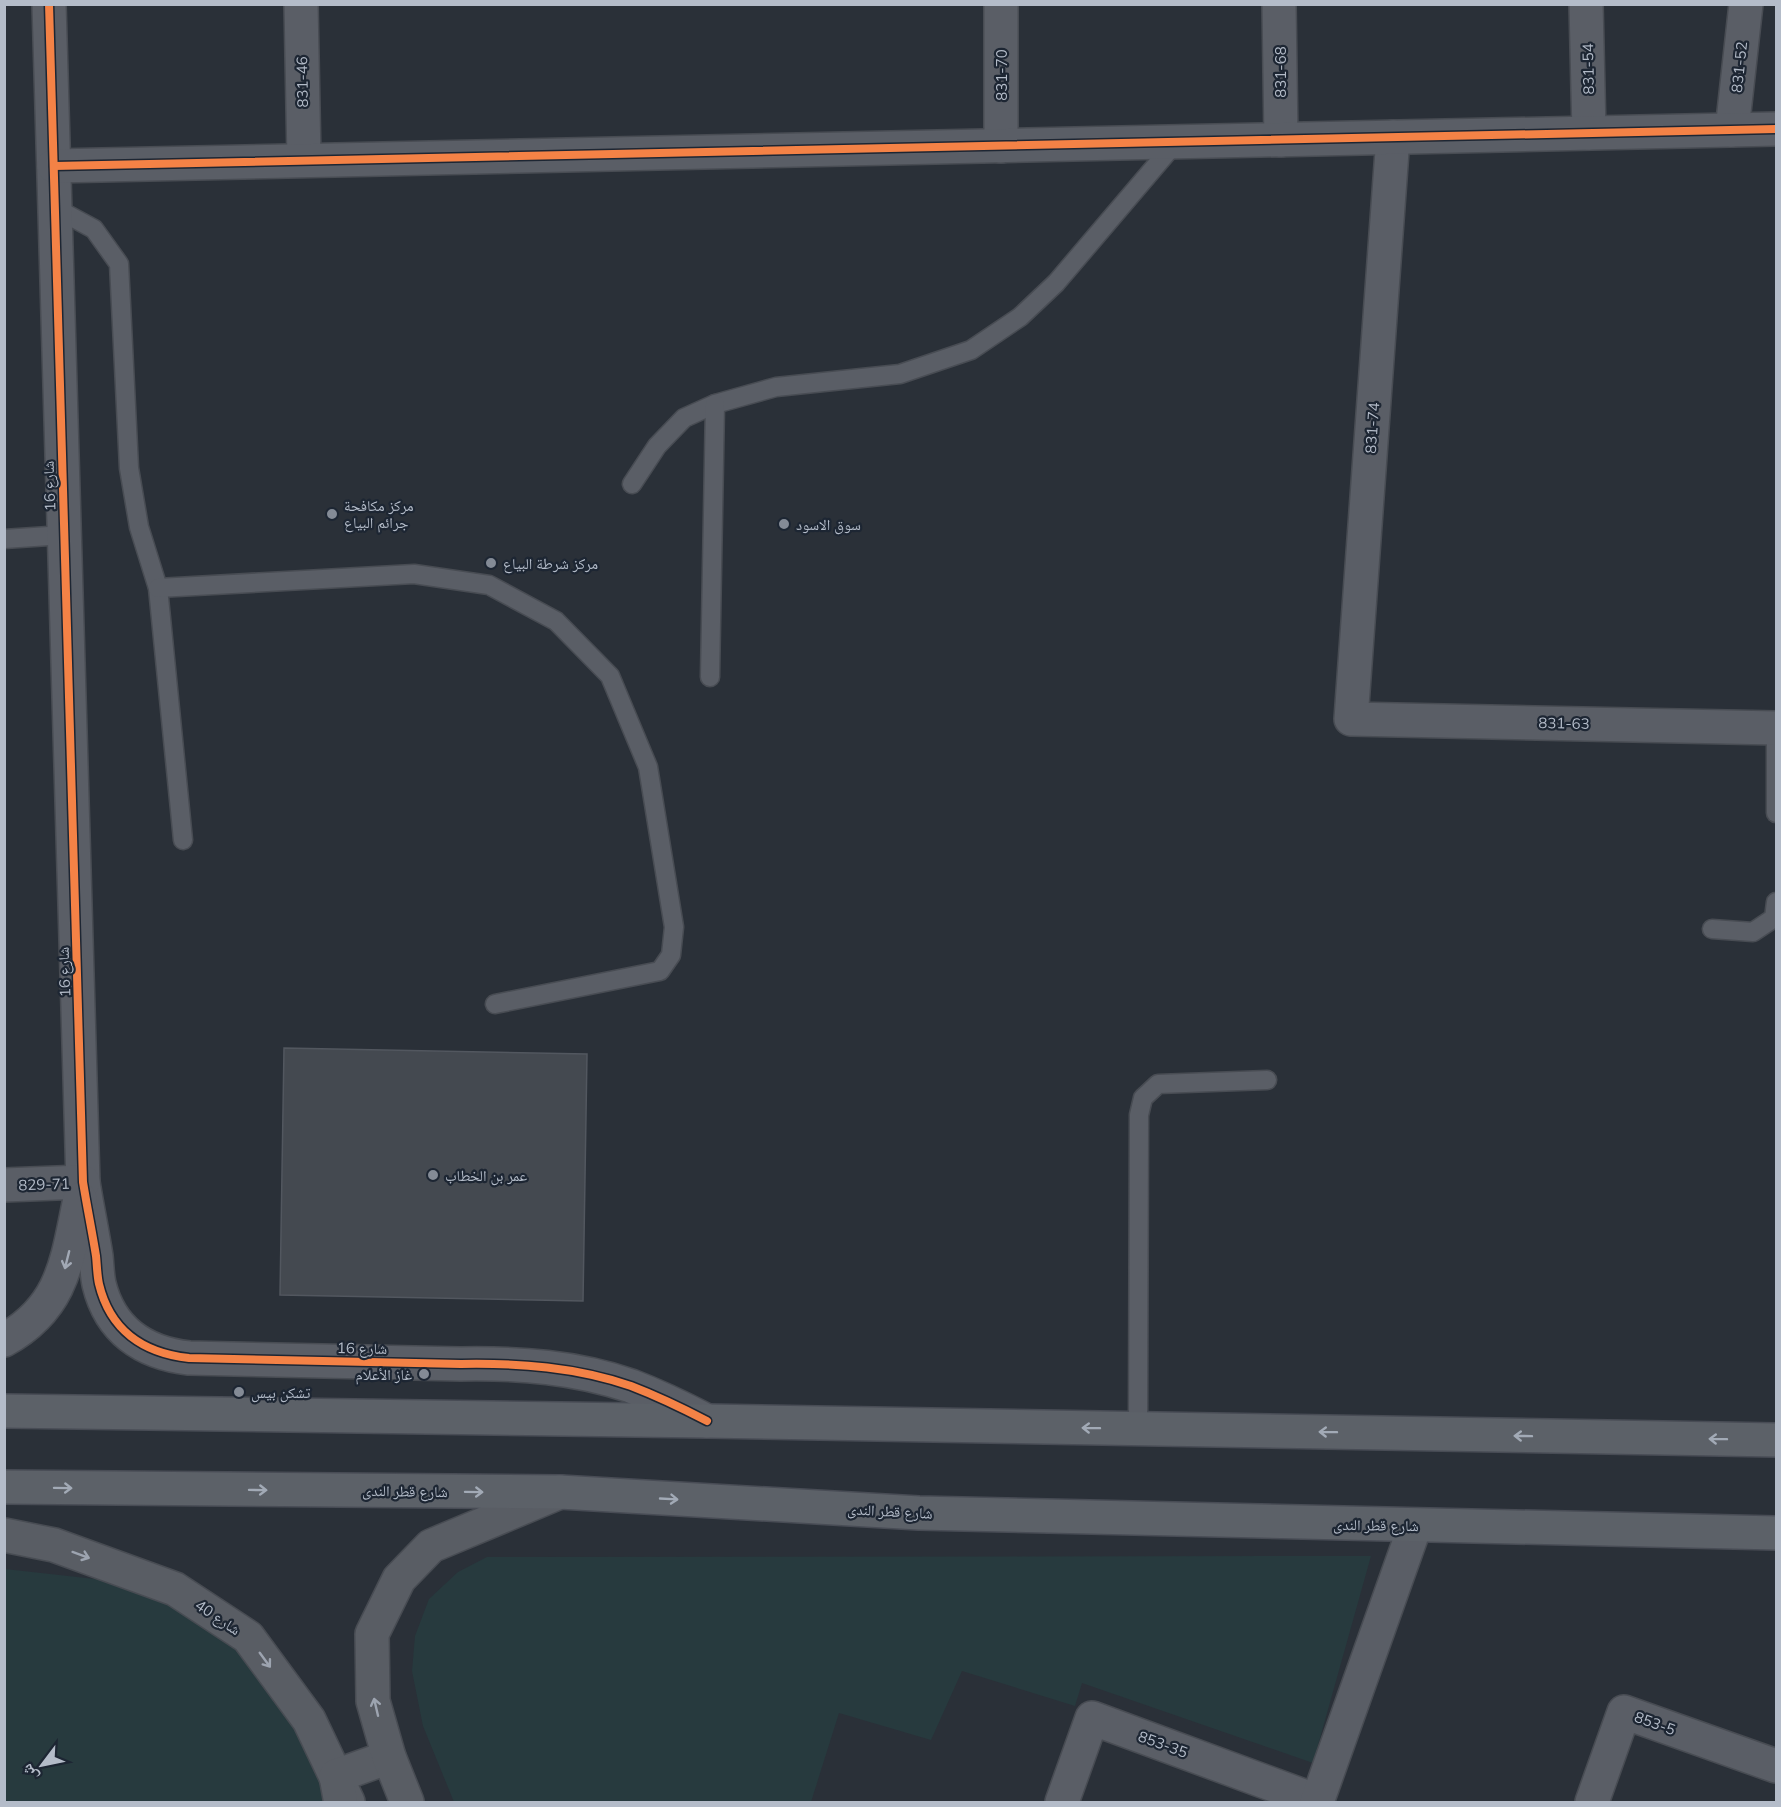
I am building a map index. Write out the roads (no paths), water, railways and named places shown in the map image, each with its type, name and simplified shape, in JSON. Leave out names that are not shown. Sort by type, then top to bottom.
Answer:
[{"type":"main road","points":[[4,1411],[707,1420],[1776,1440]]},
{"type":"main road","name":"شارع قطر الندى","points":[[4,1487],[560,1492],[919,1513],[1776,1533]]},
{"type":"main road","points":[[407,1803],[389,1756],[373,1701],[372,1634],[399,1579],[431,1546],[560,1492]]},
{"type":"main road","name":"شارع 40","points":[[4,1535],[54,1545],[176,1589],[248,1638],[309,1720],[342,1794]]},
{"type":"main road","points":[[342,1794],[389,1756]]},
{"type":"street","name":"شارع 16","points":[[49,4],[83,1182],[97,1262],[98,1281],[103,1299],[123,1330],[137,1342],[170,1356],[461,1364],[504,1363],[546,1367],[588,1374],[629,1386],[669,1401],[707,1420]]},
{"type":"street","name":"831-46","points":[[301,4],[304,160]]},
{"type":"street","name":"831-70","points":[[1001,4],[1001,146]]},
{"type":"street","name":"831-68","points":[[1280,4],[1281,140]]},
{"type":"street","name":"831-54","points":[[1586,4],[1589,133]]},
{"type":"street","name":"831-52","points":[[1732,130],[1746,4]]},
{"type":"street","points":[[54,166],[1776,129]]},
{"type":"street","name":"831-74","points":[[1351,719],[1393,137]]},
{"type":"street","name":"831-63","points":[[1351,719],[1776,728]]},
{"type":"street","name":"شارع 16","points":[[4,1340],[20,1332],[34,1320],[58,1286],[66,1266],[83,1182]]},
{"type":"street","name":"829-71","points":[[4,1185],[83,1182]]},
{"type":"street","name":"853-35","points":[[1062,1803],[1092,1718],[1317,1802],[1415,1526]]},
{"type":"street","name":"853-5","points":[[1592,1803],[1624,1712],[1776,1766]]},
{"type":"lane","points":[[632,484],[657,446],[684,418],[715,404],[776,387],[900,374],[971,350],[1020,317],[1056,284],[1176,142]]},
{"type":"lane","points":[[55,208],[94,229],[119,264],[129,468],[139,527],[158,588],[183,840]]},
{"type":"lane","points":[[710,677],[715,404]]},
{"type":"lane","points":[[4,539],[64,535]]},
{"type":"lane","points":[[158,588],[414,574],[489,585],[556,621],[609,676],[648,767],[674,927],[671,955],[660,971],[495,1004]]},
{"type":"lane","points":[[1776,728],[1776,813]]},
{"type":"lane","points":[[1712,929],[1754,932],[1774,918],[1776,902]]},
{"type":"lane","points":[[1138,1429],[1139,1115],[1143,1098],[1158,1084],[1267,1080]]},
{"type":"place","name":"مركز مكافحة جرائم البياع","points":[[332,514]]},
{"type":"place","name":"سوق الاسود","points":[[784,524]]},
{"type":"place","name":"مركز شرطة البياع","points":[[491,563]]},
{"type":"place","name":"عمر بن الخطاب","points":[[433,1175]]},
{"type":"place","name":"غاز الأعلام","points":[[424,1374]]},
{"type":"place","name":"تشكن بيس","points":[[239,1392]]}]
